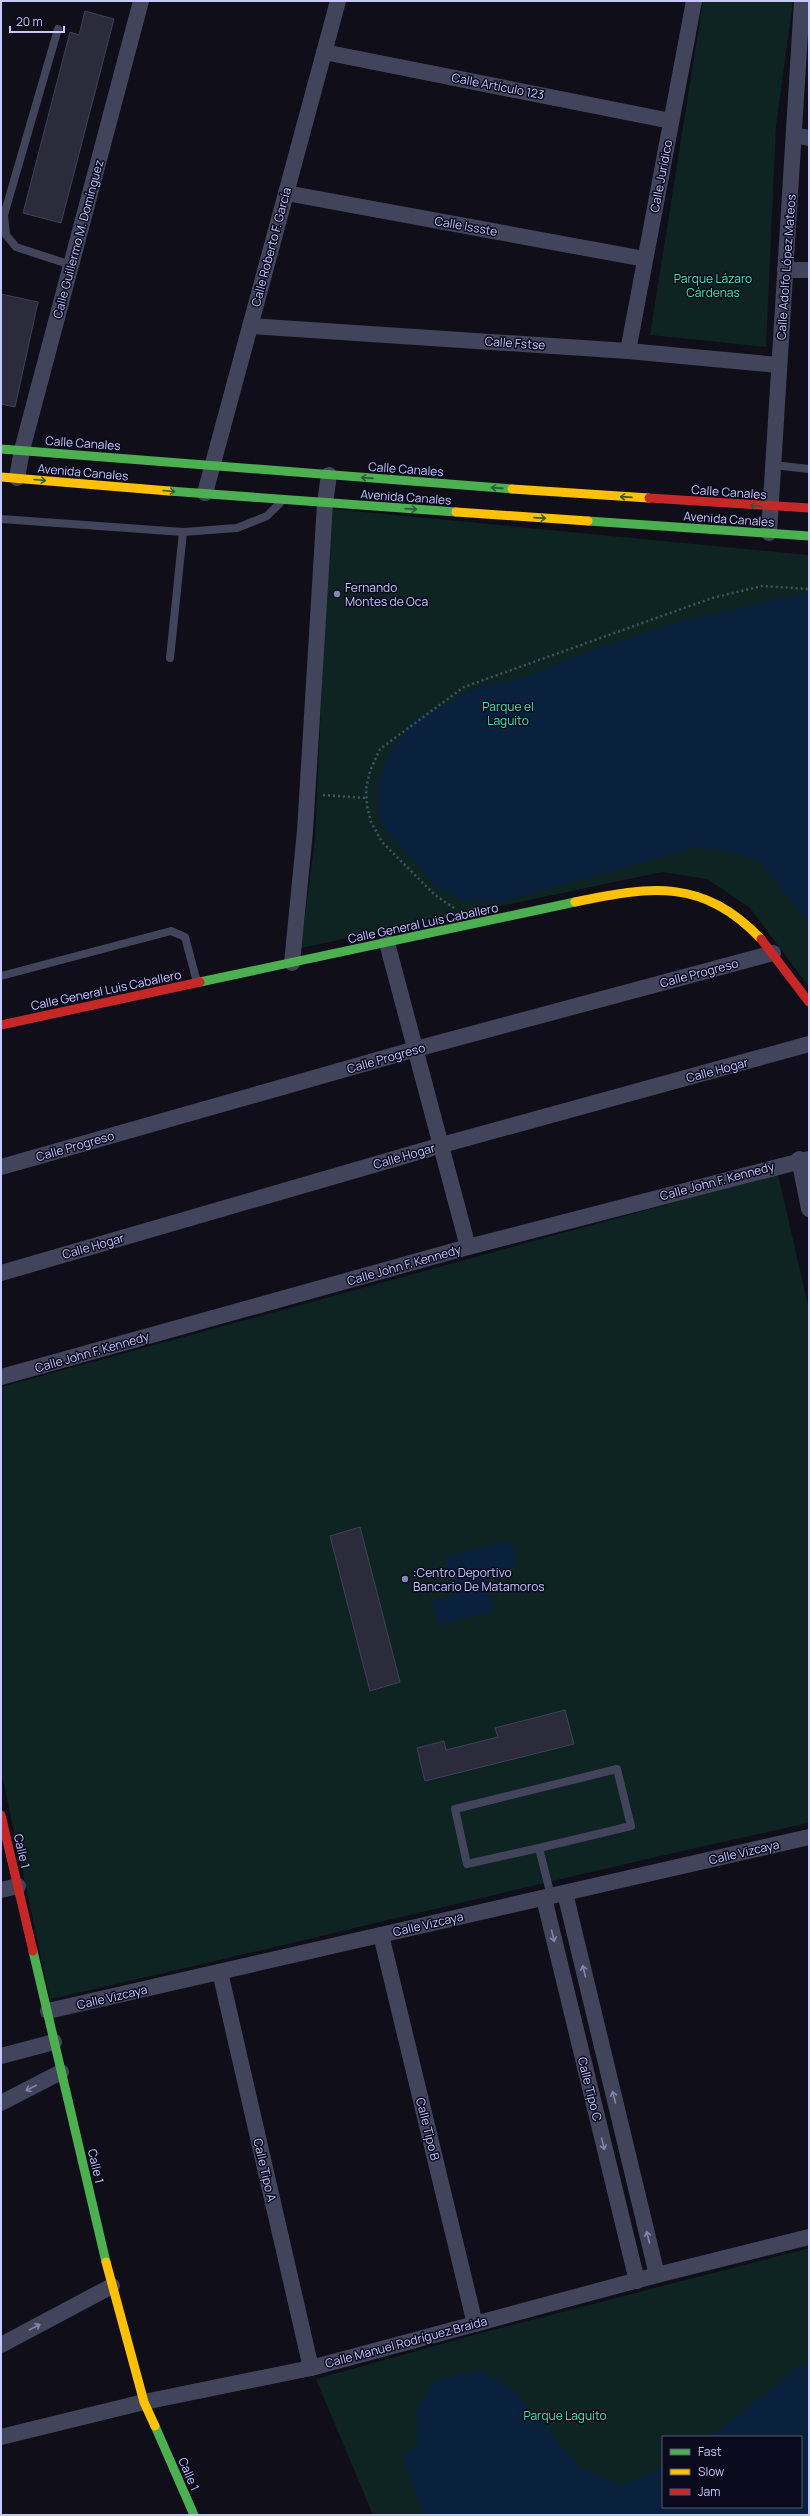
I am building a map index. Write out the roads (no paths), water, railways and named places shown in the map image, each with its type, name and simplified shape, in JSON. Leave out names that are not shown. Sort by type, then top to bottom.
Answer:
[{"type":"main road","name":"Calle Canales","points":[[1,449],[212,464],[329,475],[771,507],[809,508]]},
{"type":"main road","name":"Avenida Canales","points":[[1,477],[325,503],[809,536]]},
{"type":"main road","name":"Calle General Luis Caballero","points":[[1,1025],[613,894],[663,890],[689,894],[718,904],[749,924],[773,953],[809,1002]]},
{"type":"main road","name":"Calle 1","points":[[1,1815],[112,2286],[144,2402],[194,2515]]},
{"type":"street","name":"Calle Guillermo M. Domínguez","points":[[17,478],[22,450],[141,1]]},
{"type":"street","name":"Calle Roberto F. García","points":[[205,494],[338,1]]},
{"type":"street","name":"Calle Jurídico","points":[[628,351],[694,1]]},
{"type":"street","name":"Calle Adolfo López Mateos","points":[[769,533],[785,270],[802,137],[802,1]]},
{"type":"street","name":"Calle Artículo 123","points":[[324,52],[671,121]]},
{"type":"street","name":"Calle Issste","points":[[286,193],[646,259]]},
{"type":"street","points":[[785,270],[809,270]]},
{"type":"street","name":"Calle Fstse","points":[[250,326],[628,351],[779,365]]},
{"type":"street","points":[[292,963],[307,794],[325,503],[329,475]]},
{"type":"street","points":[[388,943],[468,1247]]},
{"type":"street","name":"Calle Progreso","points":[[1,1167],[416,1049],[773,953]]},
{"type":"street","name":"Calle Hogar","points":[[1,1273],[442,1145],[809,1044]]},
{"type":"street","points":[[804,1159],[809,1209]]},
{"type":"street","name":"Calle John F. Kennedy","points":[[1,1377],[468,1247],[804,1159]]},
{"type":"street","name":"Calle Vizcaya","points":[[48,2012],[809,1837]]},
{"type":"street","points":[[1,1890],[18,1886]]},
{"type":"street","name":"Calle Tipo C","points":[[553,1896],[657,2275]]},
{"type":"street","name":"Calle Tipo C","points":[[553,1896],[637,2281]]},
{"type":"street","name":"Calle Tipo B","points":[[381,1935],[475,2324]]},
{"type":"street","name":"Calle Tipo A","points":[[220,1972],[311,2368]]},
{"type":"street","points":[[1,2056],[54,2042]]},
{"type":"street","points":[[1,2103],[62,2072]]},
{"type":"street","name":"Calle Manuel Rodríguez Braida","points":[[1,2437],[144,2402],[311,2368],[657,2275],[809,2238]]},
{"type":"street","points":[[1,2345],[112,2286]]},
{"type":"lane","points":[[58,28],[4,215],[6,235],[16,247],[71,265]]},
{"type":"lane","points":[[773,465],[809,469]]},
{"type":"lane","points":[[1,519],[183,532],[237,528],[267,516],[285,499]]},
{"type":"lane","points":[[170,658],[183,532]]},
{"type":"lane","points":[[1,976],[171,931],[185,937],[197,983]]},
{"type":"lane","points":[[617,1769],[631,1826],[539,1848],[467,1864],[455,1809],[617,1769]]},
{"type":"lane","points":[[539,1848],[553,1896]]},
{"type":"water","points":[[809,592],[809,922],[760,862],[734,853],[697,847],[501,902],[463,900],[436,886],[389,834],[379,813],[379,782],[389,754],[415,720],[479,686],[518,680],[589,651],[682,621]]},
{"type":"water","points":[[511,1540],[518,1566],[484,1574],[493,1611],[438,1625],[432,1601],[455,1595],[445,1557]]},
{"type":"water","points":[[801,2365],[809,2366],[809,2515],[424,2515],[403,2457],[418,2443],[416,2410],[434,2381],[481,2370],[514,2391],[581,2468],[620,2485],[662,2468],[662,2508],[802,2508],[802,2436],[712,2436]]},
{"type":"place","name":"Fernando Montes de Oca","points":[[337,594]]},
{"type":"place","name":":Centro Deportivo Bancario De Matamoros","points":[[405,1579]]},
{"type":"park label","name":"Parque Lázaro Cárdenas","points":[[713,285]]},
{"type":"park label","name":"Parque el Laguito","points":[[508,713]]},
{"type":"park label","name":"Parque Laguito","points":[[565,2415]]}]
